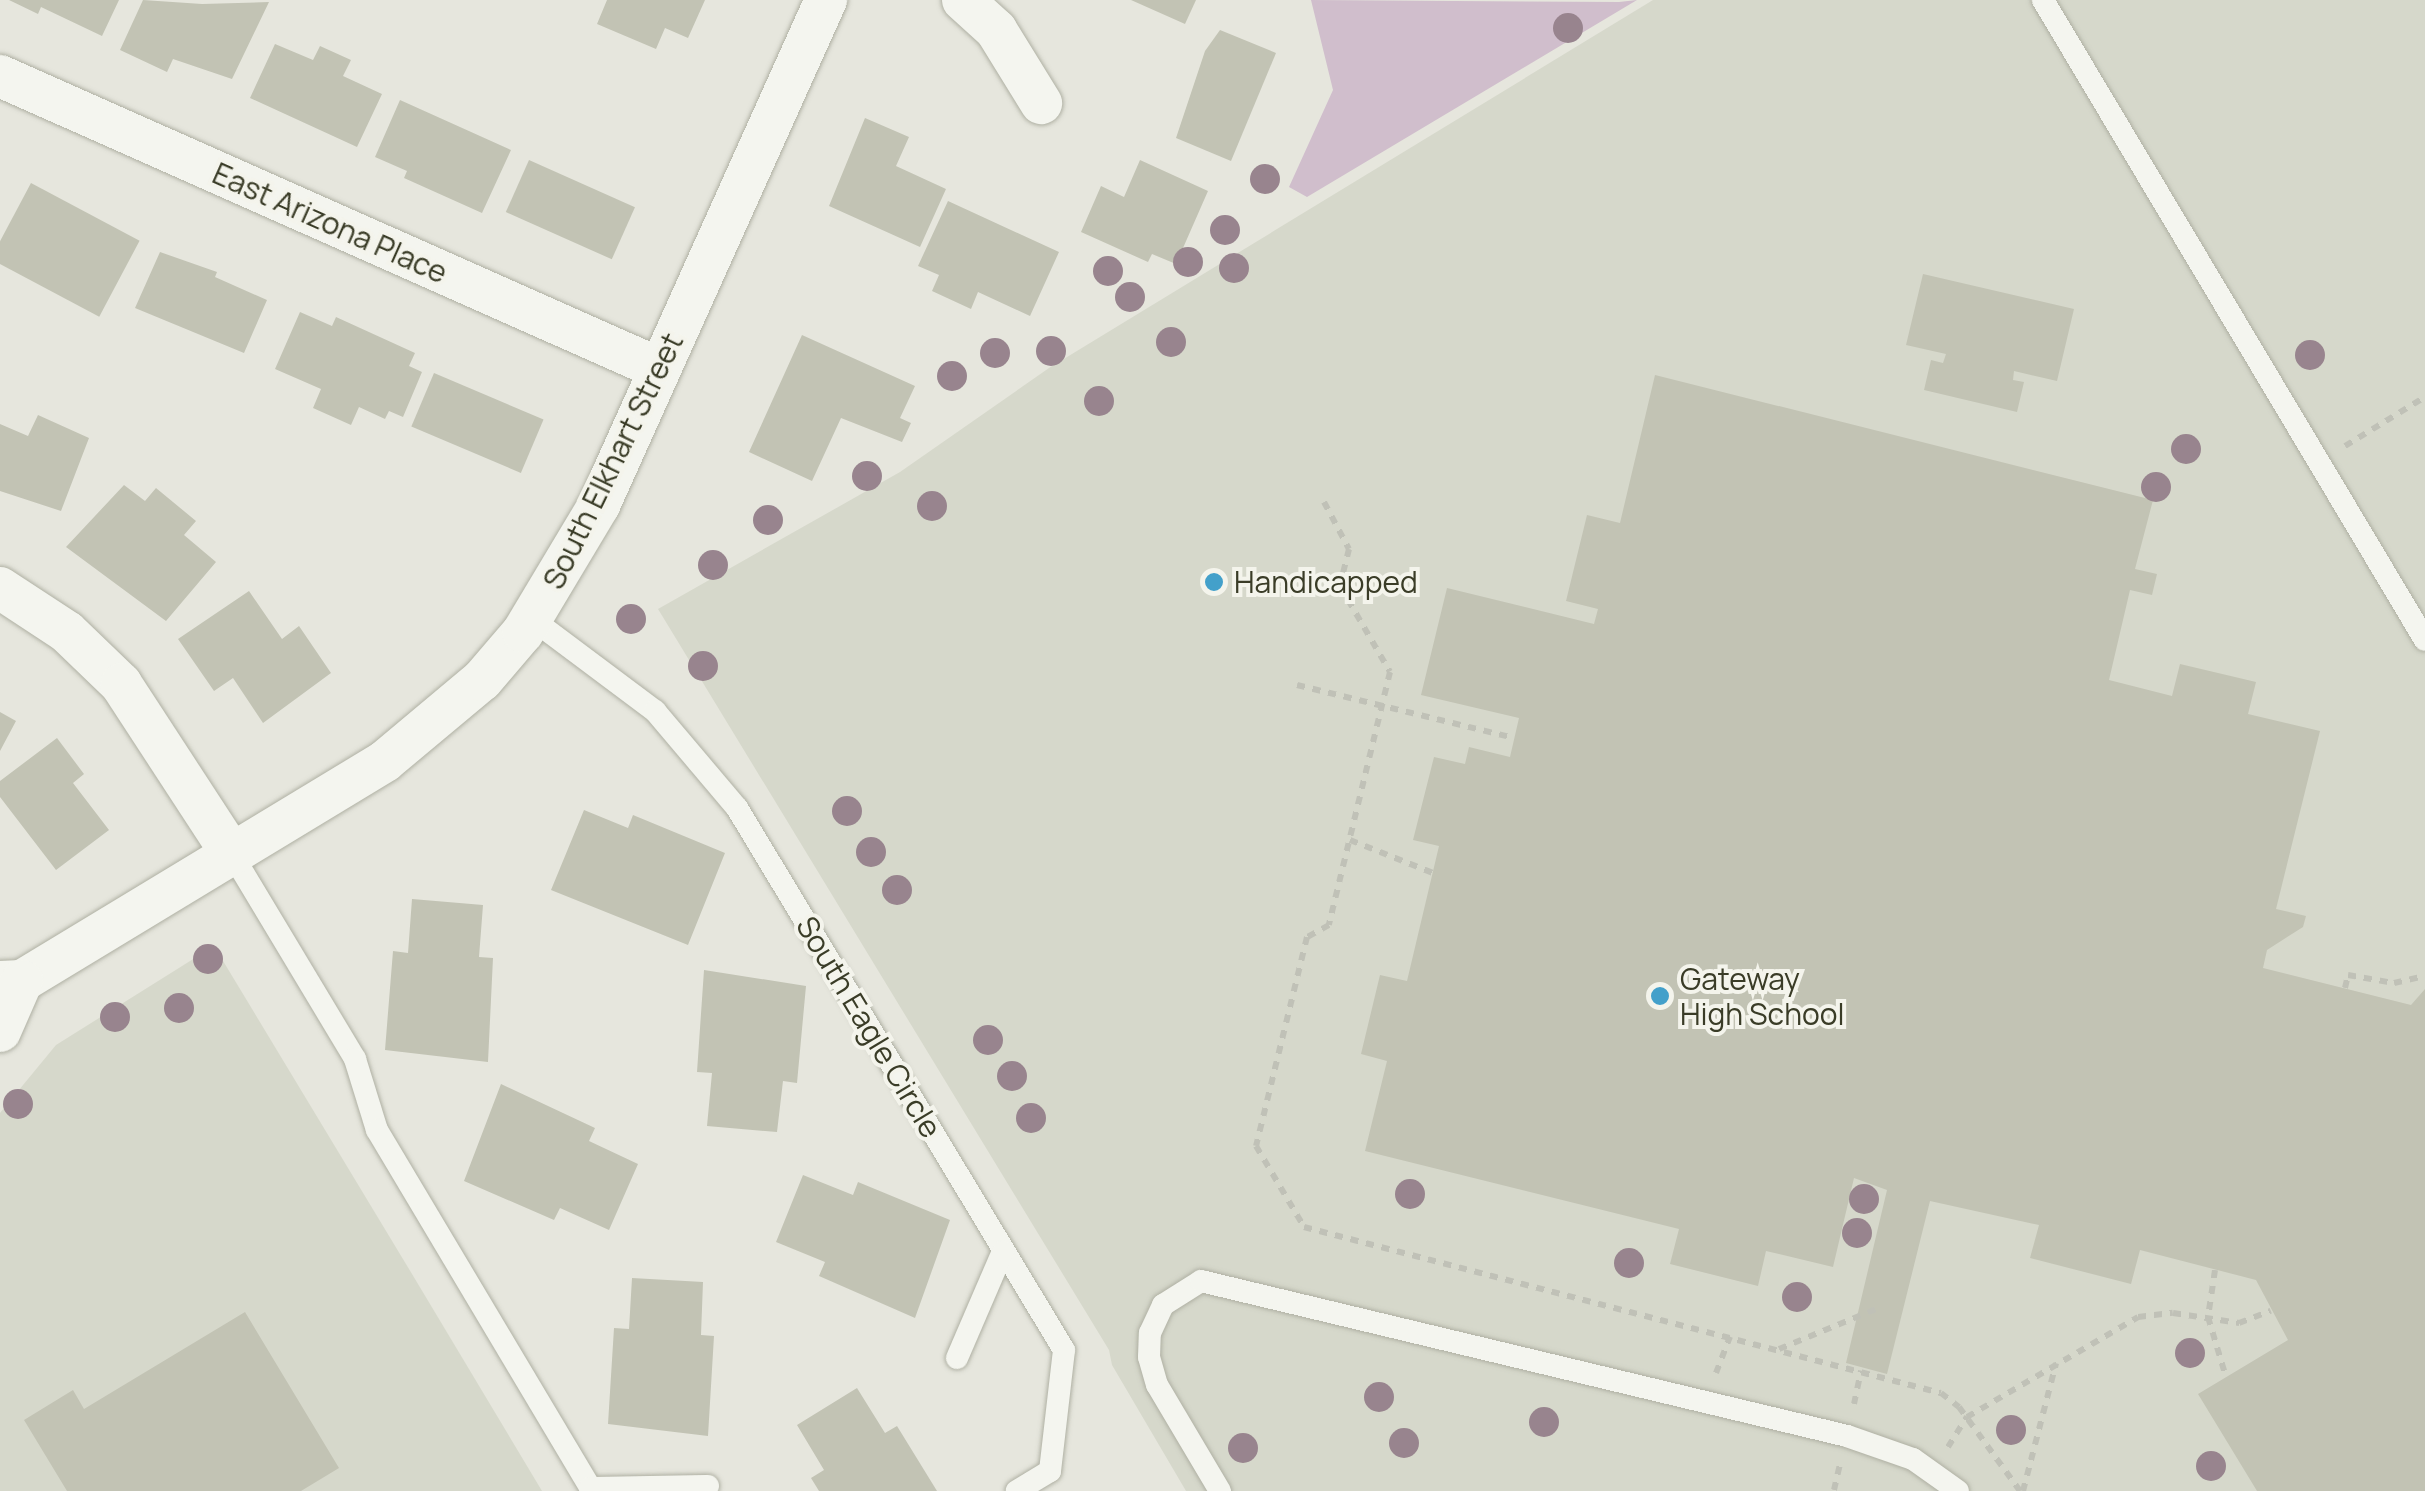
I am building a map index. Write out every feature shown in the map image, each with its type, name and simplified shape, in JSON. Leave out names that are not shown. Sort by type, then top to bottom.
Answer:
[{"type":"street","name":"South Elkhart Street","points":[[0,1031],[11,981],[232,854],[435,723],[532,619],[578,546],[826,0]]},
{"type":"street","points":[[964,0],[996,30],[1041,103]]},
{"type":"street","name":"East Arizona Place","points":[[0,76],[660,369]]},
{"type":"street","points":[[0,588],[67,632],[121,684],[232,854]]},
{"type":"lane","points":[[2042,0],[2425,640]]},
{"type":"lane","name":"South Eagle Circle","points":[[532,619],[655,711],[727,794],[1064,1350],[1050,1471],[1017,1491]]},
{"type":"lane","points":[[232,854],[355,1059],[376,1130],[591,1490],[708,1486]]},
{"type":"lane","points":[[957,1358],[1004,1251]]},
{"type":"lane","points":[[1220,1491],[1158,1385],[1149,1356],[1150,1332],[1163,1304],[1200,1281],[1847,1436],[1913,1459],[1958,1491]]},
{"type":"path","points":[[2318,461],[2425,397]]},
{"type":"path","points":[[1324,502],[1349,548],[1340,586],[1390,672],[1329,925],[1307,937],[1256,1146],[1304,1227],[1941,1392],[1968,1417],[2021,1491]]},
{"type":"path","points":[[1298,685],[1514,738]]},
{"type":"path","points":[[1350,840],[1433,873]]},
{"type":"path","points":[[2345,988],[2348,975],[2394,984],[2425,976]]},
{"type":"path","points":[[2215,1270],[2208,1317],[2226,1378]]},
{"type":"path","points":[[1778,1350],[1876,1309]]},
{"type":"path","points":[[1968,1417],[2138,1316],[2208,1317],[2240,1324],[2271,1311]]},
{"type":"path","points":[[2021,1491],[2056,1363]]},
{"type":"shaded area","points":[[1311,0],[1637,0],[1307,197],[1289,187],[1333,90]]},
{"type":"shaded area","name":"Gateway High School","points":[[1653,0],[2425,0],[2425,1491],[1186,1491],[1112,1365],[1109,1350],[658,609],[900,472],[1049,368]]},
{"type":"shaded area","points":[[214,946],[542,1491],[0,1491],[0,1113],[56,1045]]},
{"type":"building","points":[[9,0],[119,0],[102,36],[41,7],[38,14]]},
{"type":"building","points":[[143,0],[202,4],[269,2],[232,79],[173,59],[167,72],[120,50]]},
{"type":"building","points":[[607,0],[705,0],[688,38],[665,28],[656,49],[597,24]]},
{"type":"building","points":[[1131,0],[1196,0],[1185,24]]},
{"type":"building","points":[[1220,30],[1276,53],[1231,161],[1176,138],[1205,51]]},
{"type":"building","points":[[275,44],[313,60],[320,46],[351,60],[343,76],[382,94],[357,147],[250,98]]},
{"type":"building","points":[[400,100],[511,150],[482,213],[404,178],[407,171],[375,157]]},
{"type":"building","points":[[865,118],[909,137],[896,166],[946,189],[920,247],[829,206]]},
{"type":"building","points":[[529,160],[635,207],[612,259],[506,212]]},
{"type":"building","points":[[1140,160],[1208,191],[1176,264],[1152,254],[1148,262],[1081,232],[1101,186],[1124,197]]},
{"type":"building","points":[[31,183],[140,241],[99,317],[0,264],[0,241]]},
{"type":"building","points":[[948,201],[1059,252],[1030,316],[978,292],[971,309],[932,291],[939,275],[918,266]]},
{"type":"building","points":[[160,252],[217,272],[215,277],[267,300],[244,353],[135,308]]},
{"type":"building","points":[[1923,274],[2074,309],[2057,381],[2014,371],[2013,380],[2024,382],[2017,412],[1924,390],[1931,360],[1943,363],[1946,354],[1906,345]]},
{"type":"building","points":[[300,312],[332,326],[336,317],[415,353],[409,366],[422,372],[403,417],[389,411],[385,419],[359,407],[351,425],[313,408],[321,389],[275,369]]},
{"type":"building","points":[[802,335],[915,386],[900,418],[911,423],[902,442],[841,418],[812,481],[749,452]]},
{"type":"building","points":[[434,373],[544,419],[521,473],[411,426]]},
{"type":"building","name":"Gateway High School","points":[[1655,375],[2153,500],[2135,569],[2157,574],[2152,595],[2130,590],[2109,680],[2172,696],[2180,664],[2256,682],[2248,714],[2320,731],[2276,909],[2306,916],[2303,927],[2267,950],[2263,968],[2411,1005],[2425,989],[2425,1491],[2257,1491],[2198,1394],[2288,1340],[2256,1280],[2140,1250],[2131,1284],[2030,1258],[2039,1225],[1930,1201],[1887,1374],[1846,1363],[1887,1190],[1854,1178],[1833,1267],[1766,1251],[1758,1286],[1670,1264],[1679,1229],[1365,1151],[1387,1061],[1361,1054],[1380,975],[1407,981],[1439,846],[1413,840],[1434,757],[1465,764],[1469,747],[1510,757],[1519,718],[1421,695],[1447,588],[1594,624],[1598,609],[1566,601],[1587,515],[1620,523]]},
{"type":"building","points":[[38,415],[89,438],[61,511],[0,491],[0,424],[28,436]]},
{"type":"building","points":[[124,485],[145,501],[156,488],[196,521],[184,535],[216,562],[166,621],[66,547]]},
{"type":"building","points":[[249,591],[282,639],[299,626],[331,673],[263,723],[233,678],[214,691],[178,639]]},
{"type":"building","points":[[0,712],[16,721],[0,751]]},
{"type":"building","points":[[57,738],[84,774],[73,783],[109,830],[56,870],[0,797],[0,781]]},
{"type":"building","points":[[584,810],[628,828],[633,815],[725,853],[688,945],[551,890]]},
{"type":"building","points":[[412,899],[483,905],[479,957],[493,958],[488,1062],[385,1050],[393,951],[408,953]]},
{"type":"building","points":[[704,970],[806,986],[797,1083],[783,1081],[777,1132],[707,1126],[712,1073],[697,1072]]},
{"type":"building","points":[[501,1084],[595,1128],[589,1141],[638,1164],[609,1230],[560,1208],[554,1220],[464,1181]]},
{"type":"building","points":[[803,1175],[853,1195],[858,1182],[950,1220],[915,1318],[819,1276],[825,1262],[776,1242]]},
{"type":"building","points":[[632,1278],[703,1282],[701,1335],[714,1336],[708,1436],[608,1424],[614,1328],[629,1329]]},
{"type":"building","points":[[245,1312],[339,1468],[301,1491],[67,1491],[24,1420],[73,1390],[84,1409]]},
{"type":"building","points":[[857,1388],[885,1433],[897,1426],[937,1491],[819,1491],[811,1478],[824,1470],[797,1425]]},
{"type":"place","name":"Handicapped","points":[[1214,582]]},
{"type":"place","name":"Gateway High School","points":[[1660,996]]}]
